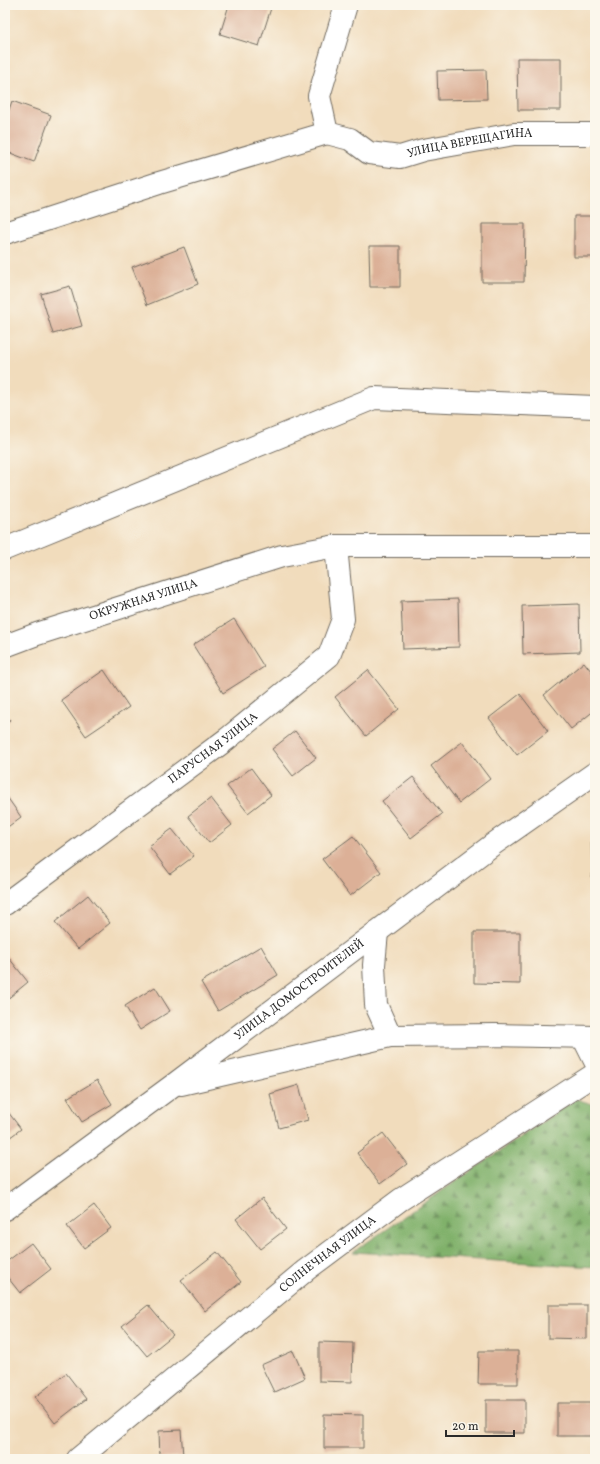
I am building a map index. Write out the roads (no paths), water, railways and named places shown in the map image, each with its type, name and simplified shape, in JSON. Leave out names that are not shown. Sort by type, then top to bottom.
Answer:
[{"type":"street","points":[[5,232],[159,183],[327,133],[319,96],[346,5]]},
{"type":"street","name":"УЛИЦА ВЕРЕЩАГИНА","points":[[327,133],[350,138],[369,153],[400,157],[423,150],[514,134],[595,134]]},
{"type":"street","points":[[5,549],[374,398],[595,407]]},
{"type":"street","name":"ОКРУЖНАЯ УЛИЦА","points":[[5,646],[37,634],[282,556],[336,546],[595,546]]},
{"type":"street","name":"ПАРУСНАЯ УЛИЦА","points":[[5,904],[227,740],[329,656],[343,619],[336,546]]},
{"type":"street","name":"УЛИЦА ДОМОСТРОИТЕЛЕЙ","points":[[5,1209],[172,1086],[495,843],[595,773]]},
{"type":"street","points":[[377,932],[374,965],[376,1005],[390,1036]]},
{"type":"street","points":[[172,1086],[390,1036],[496,1035],[589,1037],[595,1061]]},
{"type":"street","name":"СОЛНЕЧНАЯ УЛИЦА","points":[[78,1459],[312,1265],[400,1200],[595,1074]]}]
